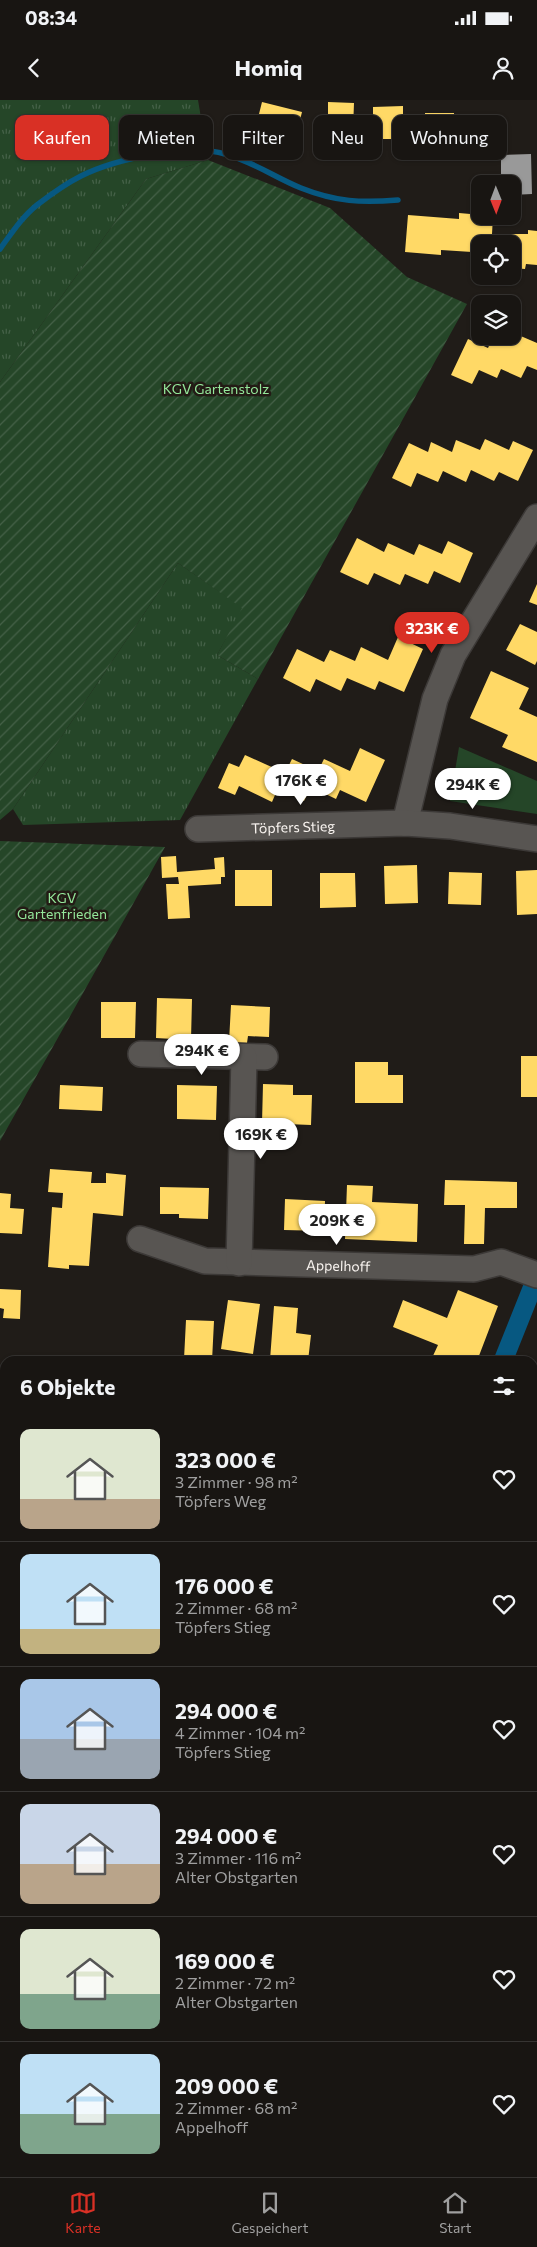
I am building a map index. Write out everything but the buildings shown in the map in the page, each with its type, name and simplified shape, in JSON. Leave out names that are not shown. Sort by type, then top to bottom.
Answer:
[{"type":"street","points":[[405,823],[435,699],[453,655],[537,517]]},
{"type":"street","name":"Töpfers Stieg","points":[[198,829],[405,823],[450,826],[537,840]]},
{"type":"street","points":[[141,1054],[254,1057],[240,1263]]},
{"type":"street","name":"Appelhoff","points":[[140,1239],[205,1261],[474,1270],[501,1262],[530,1272]]},
{"type":"green space","points":[[0,100],[198,100],[200,115],[119,115],[119,160],[208,160],[146,179],[0,382]]},
{"type":"green space","name":"KGV Gartenstolz","points":[[208,160],[330,208],[407,277],[467,304],[258,679],[217,655],[242,608],[178,563],[13,809],[0,820],[0,382],[146,179]]},
{"type":"green space","points":[[178,563],[243,608],[217,655],[258,679],[180,820],[23,825],[13,809]]},
{"type":"green space","points":[[459,747],[537,781],[537,814],[450,801]]},
{"type":"green space","name":"KGV Gartenfrieden","points":[[0,841],[165,847],[0,1141]]},
{"type":"waterway","points":[[0,249],[26,215],[63,186],[95,170],[152,154],[192,150],[210,151],[245,161],[314,193],[349,200],[398,200]]},
{"type":"waterway","points":[[505,1356],[537,1276]]}]
